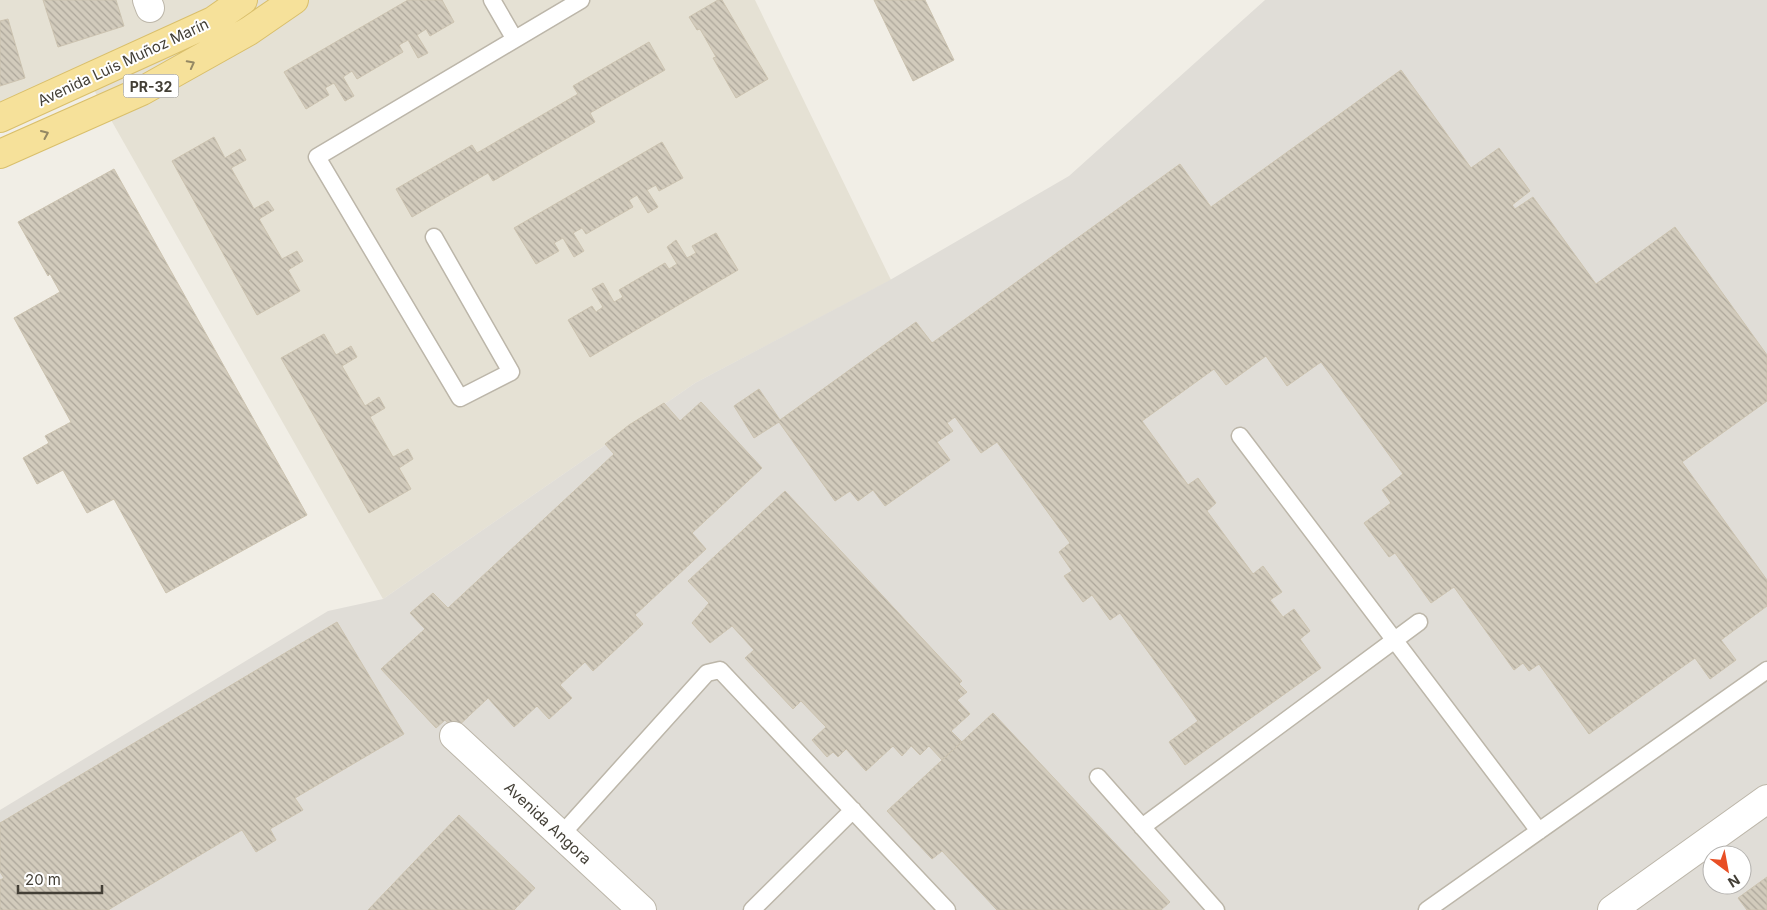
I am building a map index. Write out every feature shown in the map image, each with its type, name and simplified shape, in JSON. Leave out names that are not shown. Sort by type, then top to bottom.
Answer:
[{"type":"main road","name":"Avenida Luis Muñoz Marín","points":[[0,118],[212,21],[242,0]]},
{"type":"main road","name":"Avenida Luis Muñoz Marín","points":[[0,154],[142,91],[249,31],[294,0]]},
{"type":"street","name":"Avenida Angora","points":[[454,736],[642,910]]},
{"type":"street","points":[[1612,910],[1767,799]]},
{"type":"lane","points":[[492,0],[514,38]]},
{"type":"lane","points":[[434,237],[512,372],[460,398],[317,157],[514,38],[581,0]]},
{"type":"lane","points":[[1240,436],[1539,831]]},
{"type":"lane","points":[[1142,827],[1419,622]]},
{"type":"lane","points":[[561,835],[707,673],[720,670],[948,910]]},
{"type":"lane","points":[[1427,910],[1767,670]]},
{"type":"lane","points":[[1098,777],[1216,910]]},
{"type":"lane","points":[[752,910],[853,810]]},
{"type":"shaded area","points":[[0,0],[755,0],[891,280],[695,383],[383,599],[94,90],[0,130]]},
{"type":"shaded area","points":[[1265,0],[1767,0],[1767,910],[0,910],[0,810],[328,611],[383,599],[695,383],[890,280],[1069,176]]},
{"type":"building","points":[[43,0],[116,0],[124,26],[58,47]]},
{"type":"building","points":[[408,0],[442,0],[454,22],[430,36],[426,29],[417,35],[428,53],[418,58],[408,40],[399,45],[403,52],[357,79],[352,71],[343,77],[354,96],[345,101],[334,83],[325,88],[329,95],[306,109],[284,72]]},
{"type":"building","points":[[718,0],[722,0],[768,79],[736,98],[713,58],[716,57],[700,29],[697,30],[689,17]]},
{"type":"building","points":[[874,0],[925,0],[954,60],[913,81]]},
{"type":"building","points":[[8,19],[25,78],[0,86],[0,21]]},
{"type":"building","points":[[649,42],[665,70],[590,113],[595,122],[493,181],[488,173],[412,217],[396,189],[472,145],[477,153],[578,94],[573,86]]},
{"type":"building","points":[[1401,70],[1471,168],[1499,148],[1530,191],[1512,205],[1515,209],[1533,197],[1596,284],[1675,227],[1767,355],[1767,401],[1682,462],[1767,580],[1767,606],[1721,640],[1736,660],[1710,679],[1695,658],[1589,734],[1539,664],[1529,671],[1523,663],[1514,670],[1454,587],[1431,603],[1395,553],[1389,557],[1364,523],[1391,503],[1382,490],[1403,474],[1321,362],[1287,386],[1266,356],[1226,385],[1214,369],[1142,421],[1188,485],[1198,478],[1216,503],[1207,511],[1253,574],[1263,566],[1282,592],[1270,600],[1283,617],[1294,609],[1310,631],[1300,639],[1321,668],[1185,765],[1169,742],[1198,721],[1120,613],[1110,620],[1092,595],[1083,602],[1064,576],[1072,571],[1059,552],[1070,543],[997,442],[981,453],[955,417],[947,423],[953,431],[937,442],[950,460],[885,506],[873,490],[858,501],[850,491],[835,501],[779,422],[754,438],[734,406],[759,389],[780,420],[916,322],[932,343],[1180,164],[1211,207]]},
{"type":"building","points":[[214,137],[225,158],[240,149],[246,160],[231,168],[254,209],[268,201],[274,210],[259,219],[282,259],[297,251],[303,261],[288,270],[300,291],[257,315],[172,161]]},
{"type":"building","points":[[662,142],[683,178],[659,191],[656,185],[647,190],[658,207],[648,213],[637,195],[629,200],[633,207],[586,234],[582,228],[573,233],[584,251],[574,257],[563,238],[554,243],[559,251],[536,264],[514,228]]},
{"type":"building","points":[[114,169],[307,515],[166,593],[114,499],[87,513],[63,470],[37,484],[23,458],[49,443],[45,436],[71,422],[14,318],[60,292],[50,274],[48,276],[18,222]]},
{"type":"building","points":[[716,233],[738,270],[590,357],[568,320],[592,306],[596,312],[603,307],[592,289],[603,283],[614,302],[623,297],[619,290],[665,263],[669,269],[677,264],[667,247],[676,240],[687,258],[696,253],[692,246]]},
{"type":"building","points":[[324,334],[336,355],[351,346],[357,357],[342,366],[365,406],[379,397],[385,408],[370,417],[393,457],[408,449],[413,459],[399,468],[411,489],[369,513],[281,358]]},
{"type":"building","points":[[701,402],[762,468],[692,533],[706,549],[635,615],[643,624],[593,671],[585,662],[560,685],[572,698],[549,719],[537,706],[514,727],[488,698],[454,730],[445,720],[436,728],[381,669],[425,629],[410,613],[433,593],[448,608],[614,454],[605,444],[629,425],[664,403],[680,421]]},
{"type":"building","points":[[785,491],[962,681],[959,684],[967,692],[957,700],[970,714],[951,731],[962,742],[942,760],[929,746],[920,755],[911,746],[902,756],[893,746],[866,771],[846,749],[838,757],[833,752],[827,757],[812,740],[826,727],[801,701],[793,709],[745,658],[754,650],[732,626],[710,643],[692,623],[709,603],[688,581]]},
{"type":"building","points":[[337,622],[404,734],[295,798],[303,810],[270,829],[276,840],[256,852],[242,830],[108,910],[0,910],[0,880],[4,878],[0,872],[0,823]]},
{"type":"building","points":[[993,713],[1170,902],[1161,910],[997,910],[942,851],[932,859],[887,811]]},
{"type":"building","points":[[459,815],[535,888],[514,910],[368,910]]},
{"type":"building","points":[[1767,877],[1767,910],[1747,910],[1738,898],[1742,895],[1752,895],[1752,888]]}]
